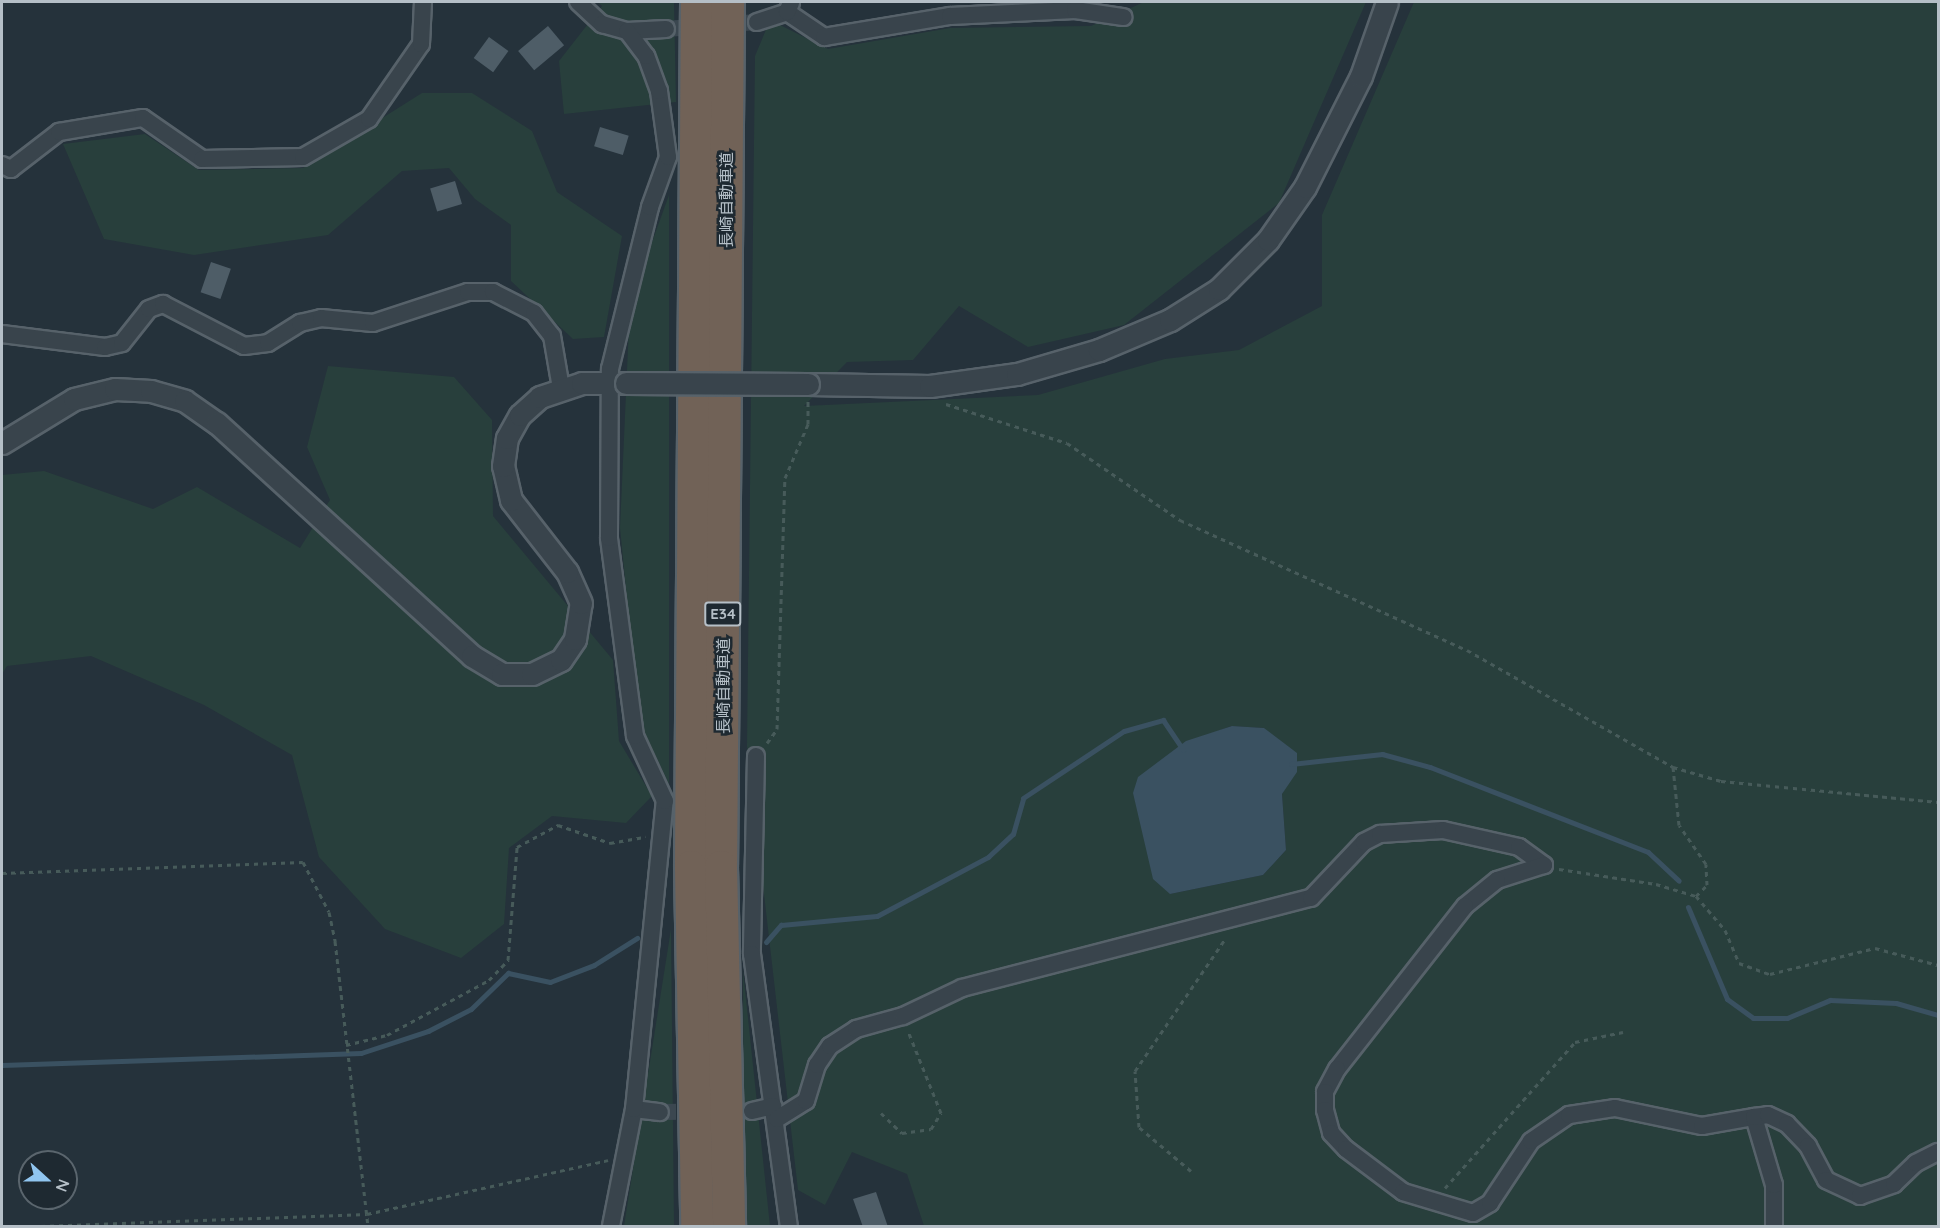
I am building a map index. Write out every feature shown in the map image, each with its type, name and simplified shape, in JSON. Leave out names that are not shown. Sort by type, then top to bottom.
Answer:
[{"type":"highway","name":"長崎自動車道","points":[[697,2],[691,867],[697,1227]]},
{"type":"highway","name":"長崎自動車道","points":[[728,2],[721,867],[729,1227]]},
{"type":"street","points":[[2,165],[11,169],[59,132],[143,118],[202,159],[303,157],[369,119],[421,44],[423,2]]},
{"type":"street","points":[[578,2],[602,24],[627,31],[666,29]]},
{"type":"street","points":[[2,443],[74,399],[115,389],[151,391],[185,401],[217,423],[472,656],[502,674],[532,674],[561,660],[575,639],[581,603],[567,572],[511,500],[503,466],[507,438],[520,415],[561,388],[618,383],[930,386],[1017,374],[1099,350],[1170,320],[1219,289],[1268,240],[1305,187],[1361,76],[1387,2]]},
{"type":"street","points":[[757,22],[789,7],[824,37],[950,15],[1075,10],[1123,17]]},
{"type":"street","points":[[611,1227],[634,1109],[665,801],[634,727],[610,550],[618,383],[650,207],[668,158],[659,91],[646,56],[627,31]]},
{"type":"street","points":[[2,334],[105,347],[122,343],[149,309],[163,304],[244,346],[267,343],[300,323],[321,318],[374,322],[468,292],[493,292],[534,313],[552,336],[561,388]]},
{"type":"street","points":[[756,756],[752,954],[789,1227]]},
{"type":"street","points":[[752,1111],[775,1113],[806,1101],[817,1065],[830,1046],[856,1029],[903,1016],[962,987],[1311,898],[1364,842],[1380,834],[1443,830],[1519,847],[1544,865]]},
{"type":"street","points":[[1544,865],[1504,876],[1465,906],[1402,981],[1325,1092],[1331,1133],[1346,1149],[1403,1192],[1473,1213],[1490,1203],[1531,1141],[1569,1115],[1615,1108],[1702,1126],[1768,1115],[1787,1124],[1808,1146],[1826,1180],[1860,1196],[1894,1184],[1916,1163],[1938,1152]]},
{"type":"street","points":[[634,1109],[660,1112]]},
{"type":"street","points":[[1754,1117],[1774,1185],[1774,1227]]},
{"type":"path","points":[[756,756],[777,729],[785,477],[808,424],[808,384]]},
{"type":"path","points":[[930,386],[937,401],[1067,443],[1180,520],[1467,650],[1673,767],[1721,781],[1938,802]]},
{"type":"path","points":[[1673,767],[1679,825],[1706,864],[1707,885],[1696,896]]},
{"type":"path","points":[[346,1045],[387,1035],[489,980],[508,960],[518,847],[558,825],[610,843],[662,834]]},
{"type":"path","points":[[2,873],[303,862],[329,912],[368,1227]]},
{"type":"path","points":[[1544,865],[1656,884],[1696,896],[1725,930],[1739,963],[1770,974],[1875,948],[1938,964]]},
{"type":"path","points":[[1191,1171],[1139,1127],[1135,1071],[1241,915]]},
{"type":"path","points":[[881,1113],[903,1133],[931,1129],[941,1113],[903,1016]]},
{"type":"path","points":[[1432,1202],[1575,1042],[1623,1032]]},
{"type":"path","points":[[41,1227],[154,1225],[368,1214],[624,1156]]},
{"type":"green space","points":[[598,2],[674,2],[676,102],[564,114],[559,61],[602,6]]},
{"type":"green space","points":[[1144,2],[1366,2],[1279,203],[1124,325],[1028,347],[959,306],[913,360],[847,362],[804,406],[1038,395],[1165,359],[1239,350],[1322,306],[1322,215],[1414,2],[1938,2],[1938,1226],[924,1226],[907,1174],[852,1152],[825,1205],[798,1190],[747,746],[755,56],[770,20],[828,49],[950,28],[1091,26]],"holes":[[[1231,726],[1264,728],[1297,765],[1282,794],[1286,850],[1263,875],[1170,894],[1180,746]]]},
{"type":"green space","points":[[422,93],[472,93],[532,131],[557,192],[622,236],[604,337],[573,339],[511,281],[511,225],[475,199],[449,168],[402,171],[328,235],[194,255],[104,239],[63,144],[145,134],[199,170],[303,168]]},
{"type":"green space","points":[[669,195],[669,784],[639,721],[620,528],[630,303]]},
{"type":"green space","points":[[328,366],[454,377],[492,420],[493,516],[613,660],[619,741],[652,796],[626,823],[552,816],[509,848],[504,924],[461,958],[385,929],[319,857],[292,755],[204,705],[91,656],[7,666],[2,674],[2,475],[44,471],[153,509],[197,487],[300,548],[330,500],[307,447]]},
{"type":"green space","points":[[671,929],[674,1226],[624,1226]]},
{"type":"green space","points":[[743,971],[770,1226],[744,1226]]},
{"type":"water","points":[[1232,726],[1264,728],[1297,753],[1297,772],[1282,794],[1286,850],[1263,875],[1170,894],[1153,879],[1133,793],[1138,777],[1186,741]]},
{"type":"building","points":[[548,26],[564,45],[534,70],[518,51]]},
{"type":"building","points":[[489,37],[508,51],[493,72],[474,58]]},
{"type":"building","points":[[600,127],[629,136],[623,155],[594,146]]},
{"type":"building","points":[[455,181],[462,204],[437,212],[430,189]]},
{"type":"building","points":[[211,262],[231,269],[220,299],[201,292]]},
{"type":"building","points":[[876,1192],[888,1227],[863,1227],[853,1199]]},
{"type":"waterway","points":[[766,942],[781,925],[877,916],[988,857],[1013,834],[1023,798],[1124,731],[1163,720],[1183,750]]},
{"type":"waterway","points":[[1291,764],[1382,754],[1430,767],[1648,852],[1679,881]]},
{"type":"waterway","points":[[1688,907],[1727,999],[1753,1018],[1787,1018],[1830,1000],[1896,1003],[1938,1015]]},
{"type":"waterway","points":[[2,1065],[361,1053],[428,1031],[471,1009],[508,973],[550,982],[594,965],[637,938]]},
{"type":"tunnel","points":[[666,29],[757,22]]},
{"type":"tunnel","points":[[660,1112],[752,1111]]}]
